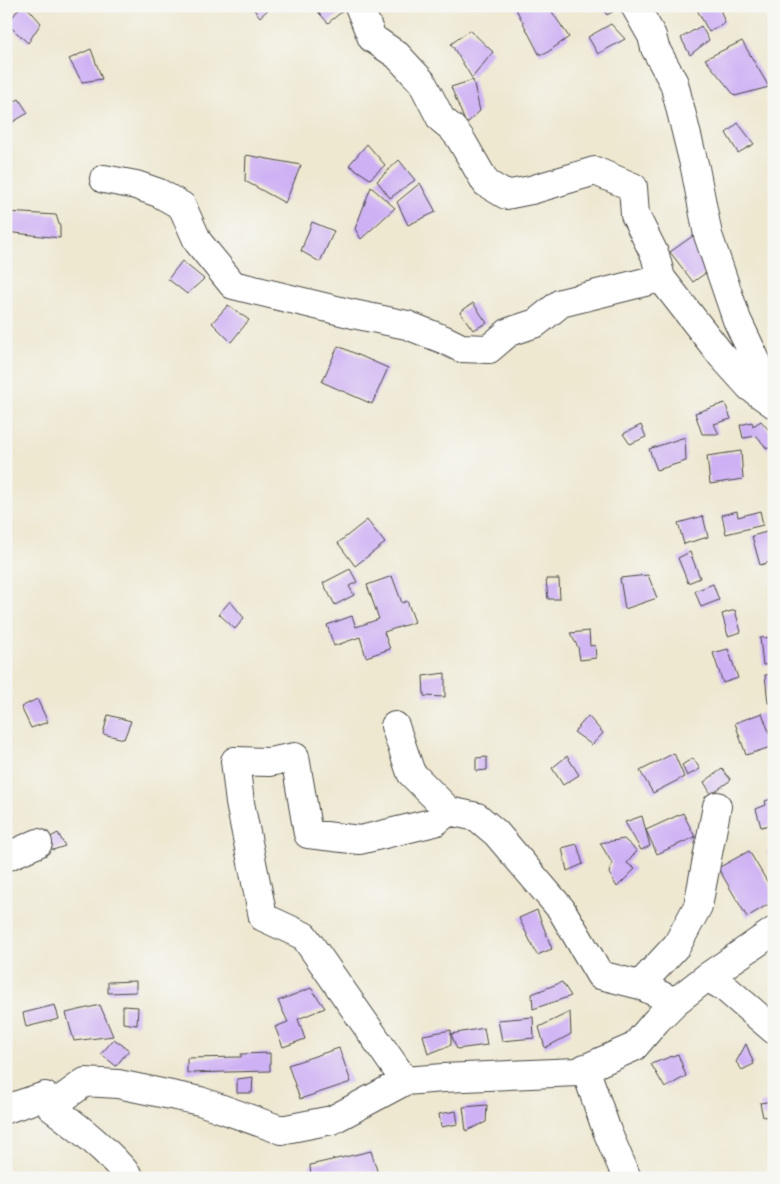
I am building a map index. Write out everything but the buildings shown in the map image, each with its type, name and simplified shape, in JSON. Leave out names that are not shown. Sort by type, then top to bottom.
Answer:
[{"type":"street","points":[[359,6],[372,38],[397,55],[422,82],[441,119],[460,138],[486,183],[506,195],[531,190],[595,171],[633,187],[635,215],[655,255],[661,278],[722,356],[750,387],[774,404]]},
{"type":"street","points":[[635,6],[652,36],[655,48],[674,83],[695,168],[708,235],[737,320],[774,398]]},
{"type":"street","points":[[104,178],[136,185],[182,206],[198,242],[233,285],[407,325],[461,348],[488,349],[509,332],[536,323],[562,303],[661,278]]},
{"type":"street","points":[[394,726],[411,774],[449,812],[477,818],[496,833],[562,909],[600,975],[640,985],[675,1002]]},
{"type":"street","points":[[405,1081],[304,936],[263,917],[240,803],[234,761],[269,762],[295,757],[308,834],[360,840],[435,822],[449,812]]},
{"type":"street","points":[[640,985],[676,945],[698,906],[717,806]]},
{"type":"street","points":[[6,857],[38,843]]},
{"type":"street","points":[[51,1107],[85,1082],[118,1084],[200,1101],[281,1130],[332,1120],[405,1081],[577,1072],[634,1048],[675,1002],[707,976],[774,931]]},
{"type":"street","points":[[707,976],[724,987],[774,1030]]},
{"type":"street","points":[[585,1068],[607,1130],[627,1178]]},
{"type":"street","points":[[9,1102],[45,1096],[51,1107],[88,1135],[130,1178]]}]
